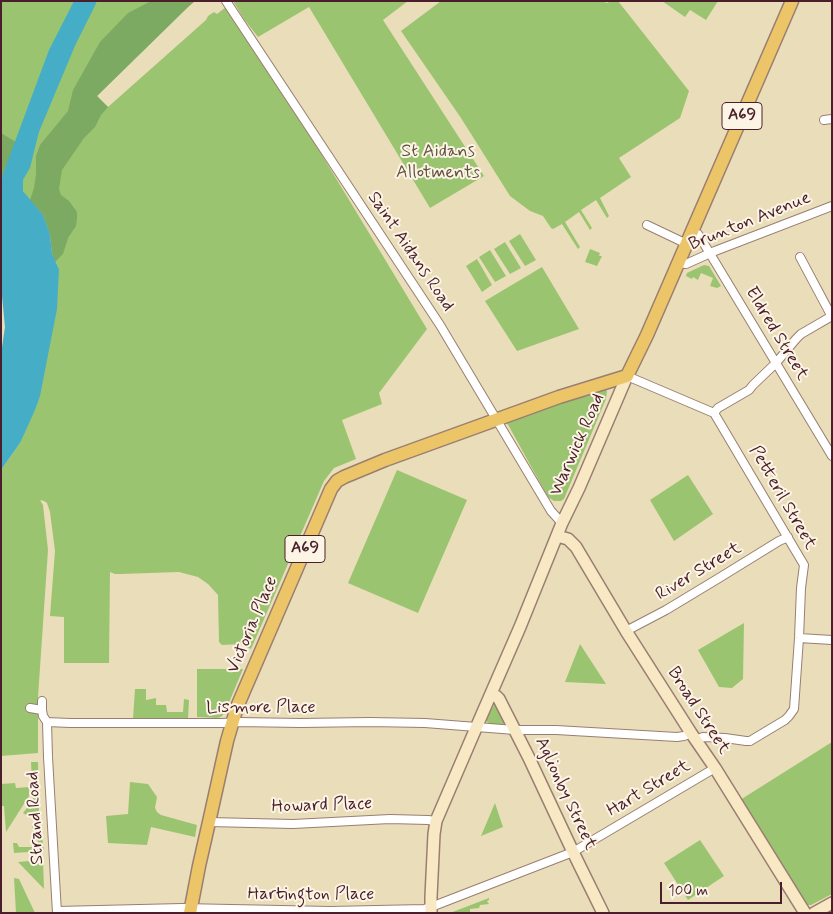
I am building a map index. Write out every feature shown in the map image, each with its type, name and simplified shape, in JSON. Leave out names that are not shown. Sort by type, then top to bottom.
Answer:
[{"type":"main road","name":"Warwick Road","points":[[627,376],[679,263],[792,1]]},
{"type":"main road","name":"Victoria Place","points":[[190,911],[237,707],[331,489],[337,481],[344,476],[374,464],[496,419],[627,376]]},
{"type":"street","name":"Saint Aidans Road","points":[[226,1],[440,325],[551,511],[562,523]]},
{"type":"street","name":"Brunton Avenue","points":[[679,263],[686,264],[832,206]]},
{"type":"street","points":[[646,225],[687,244]]},
{"type":"street","name":"Eldred Street","points":[[692,232],[698,234],[710,253],[832,456]]},
{"type":"street","points":[[627,376],[714,413],[718,408],[750,390],[753,384],[776,363],[796,339],[806,330],[831,317],[800,257]]},
{"type":"street","name":"Warwick Road","points":[[431,910],[436,821],[520,627],[562,523],[627,376]]},
{"type":"street","name":"Petteril Street","points":[[515,730],[556,730],[677,737],[693,736],[746,741],[789,716],[794,709],[804,565],[714,413]]},
{"type":"street","name":"Broad Street","points":[[557,536],[568,539],[576,547],[626,631],[715,768],[805,913]]},
{"type":"street","name":"River Street","points":[[626,631],[666,610],[788,537]]},
{"type":"street","points":[[799,638],[832,640]]},
{"type":"street","name":"Aglionby Street","points":[[490,694],[499,699],[515,730],[603,913]]},
{"type":"street","points":[[42,701],[43,716],[47,722]]},
{"type":"street","points":[[30,708],[42,710]]},
{"type":"street","name":"Lismore Place","points":[[47,722],[301,724],[388,722],[515,730]]},
{"type":"street","name":"Strand Road","points":[[47,722],[57,912]]},
{"type":"street","name":"Hart Street","points":[[431,910],[573,852],[715,768]]},
{"type":"street","name":"Howard Place","points":[[209,822],[293,824],[390,819],[436,821]]},
{"type":"street","points":[[814,913],[832,903]]},
{"type":"street","name":"Hartington Place","points":[[57,912],[431,910]]},
{"type":"green space","points":[[1,1],[195,1],[97,96],[108,107],[206,20],[208,16],[214,12],[217,14],[226,7],[308,132],[427,329],[379,393],[382,404],[342,420],[356,459],[334,468],[324,481],[251,649],[240,644],[222,645],[219,642],[218,595],[198,577],[179,572],[115,574],[110,572],[109,663],[64,663],[64,617],[50,616],[55,551],[50,512],[47,503],[40,500],[43,505],[48,550],[38,697],[38,753],[1,756],[1,470],[20,443],[59,269],[52,254],[50,235],[31,202],[23,191],[1,182]]},
{"type":"green space","points":[[151,1],[195,1],[97,96],[108,107],[62,170],[59,189],[61,195],[69,201],[77,212],[77,219],[76,226],[68,238],[63,254],[55,262],[50,235],[43,215],[30,200],[36,174],[36,156],[40,145],[68,111],[73,90],[100,42],[128,13]]},
{"type":"green space","name":"St Aidans Allotments","points":[[233,1],[408,1],[383,20],[484,176],[430,208],[309,7],[258,37]]},
{"type":"green space","points":[[441,1],[602,1],[607,3],[618,1],[689,91],[680,118],[619,158],[631,177],[600,198],[609,216],[607,218],[596,200],[581,210],[592,228],[590,230],[579,212],[565,222],[580,247],[578,249],[562,224],[553,229],[551,228],[543,216],[530,211],[510,196],[461,118],[401,31]]},
{"type":"green space","points":[[662,1],[718,1],[706,20],[690,10],[685,17]]},
{"type":"green space","points":[[1,133],[16,142],[1,182]]},
{"type":"green space","points":[[520,234],[536,260],[525,266],[509,241]]},
{"type":"green space","points":[[505,242],[521,268],[510,274],[494,249]]},
{"type":"green space","points":[[590,249],[600,253],[599,256],[602,256],[597,266],[585,262]]},
{"type":"green space","points":[[490,250],[506,276],[495,282],[479,257]]},
{"type":"green space","points":[[477,259],[492,285],[482,292],[466,266]]},
{"type":"green space","points":[[704,265],[709,266],[721,286],[717,288],[710,286],[713,278],[701,273],[698,280],[686,276],[687,273]]},
{"type":"green space","points":[[542,267],[579,329],[517,351],[485,301]]},
{"type":"green space","points":[[605,388],[607,391],[606,399],[564,499],[554,501],[548,497],[506,421]]},
{"type":"green space","points":[[397,470],[467,500],[418,613],[348,583]]},
{"type":"green space","points":[[688,475],[713,514],[674,541],[650,500]]},
{"type":"green space","points":[[744,623],[743,679],[732,688],[719,687],[698,650]]},
{"type":"green space","points":[[580,644],[606,684],[565,682]]},
{"type":"green space","points":[[197,669],[243,669],[225,712],[221,717],[197,717]]},
{"type":"green space","points":[[135,689],[146,689],[146,700],[156,698],[156,705],[166,705],[167,712],[183,712],[184,699],[189,700],[188,719],[133,719]]},
{"type":"green space","points":[[496,701],[505,723],[503,724],[491,724],[486,720]]},
{"type":"green space","points":[[832,742],[832,894],[811,905],[807,905],[740,800]]},
{"type":"green space","points":[[31,762],[38,762],[39,815],[34,817],[23,813],[33,800]]},
{"type":"green space","points":[[130,782],[148,784],[157,797],[155,808],[161,815],[197,825],[195,837],[151,827],[147,845],[108,843],[106,816],[128,814]]},
{"type":"green space","points":[[15,783],[16,788],[29,787],[29,796],[6,832],[4,806],[1,806],[1,784]]},
{"type":"green space","points":[[495,803],[503,827],[481,836]]},
{"type":"green space","points":[[40,823],[44,851],[14,853],[13,843],[17,843],[19,847],[37,847],[38,841],[32,827],[34,824]]},
{"type":"green space","points":[[700,840],[724,876],[688,900],[664,863]]},
{"type":"green space","points":[[43,861],[44,889],[18,862]]},
{"type":"green space","points":[[14,878],[19,879],[35,913],[16,913]]},
{"type":"green space","points":[[489,898],[487,901],[489,904],[470,909],[470,913],[450,913]]},
{"type":"water","points":[[74,1],[89,1],[68,43],[32,129],[23,165],[23,191],[43,215],[50,235],[52,254],[59,269],[57,309],[40,396],[20,443],[1,470],[1,354],[5,327],[1,286],[1,182],[49,50]]},
{"type":"waterway","points":[[1,203],[23,165],[32,129],[68,43],[89,1]]}]
